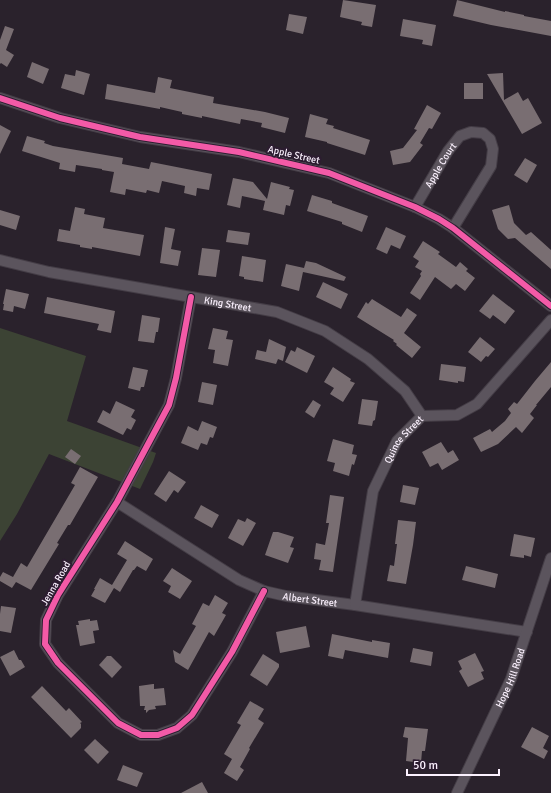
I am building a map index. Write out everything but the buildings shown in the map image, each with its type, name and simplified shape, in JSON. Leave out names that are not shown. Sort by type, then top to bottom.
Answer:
[{"type":"street","name":"Apple Street","points":[[0,98],[60,118],[140,137],[239,152],[329,173],[415,207],[453,228],[551,306]]},
{"type":"street","name":"Apple Court","points":[[415,207],[448,151],[460,136],[471,132],[483,133],[490,139],[493,149],[491,166],[453,228]]},
{"type":"street","name":"King Street","points":[[0,260],[50,272],[277,312],[325,331],[368,359],[406,391],[422,416]]},
{"type":"street","name":"Jenna Road","points":[[191,297],[176,378],[169,405],[117,502],[58,595],[46,620],[45,644],[58,663],[118,723],[141,735],[158,735],[177,728],[192,715],[232,652],[264,591]]},
{"type":"street","name":"Quince Street","points":[[355,605],[373,491],[397,441],[422,416],[457,415],[477,404],[551,320]]},
{"type":"street","name":"Albert Street","points":[[117,502],[240,580],[264,591],[286,596],[355,605],[527,632]]},
{"type":"street","name":"Hope Hill Road","points":[[458,793],[512,679],[551,558]]},
{"type":"green space","points":[[0,328],[86,356],[67,421],[156,453],[140,489],[49,454],[17,514],[0,541]]},
{"type":"cycle path","points":[[0,98],[60,118],[140,137],[239,152],[329,173],[415,207],[439,219],[453,228],[551,306]]},
{"type":"cycle path","points":[[191,297],[176,378],[169,405],[117,502],[58,595],[46,620],[45,644],[58,663],[118,723],[141,735],[158,735],[177,728],[192,715],[232,652],[264,591]]}]
